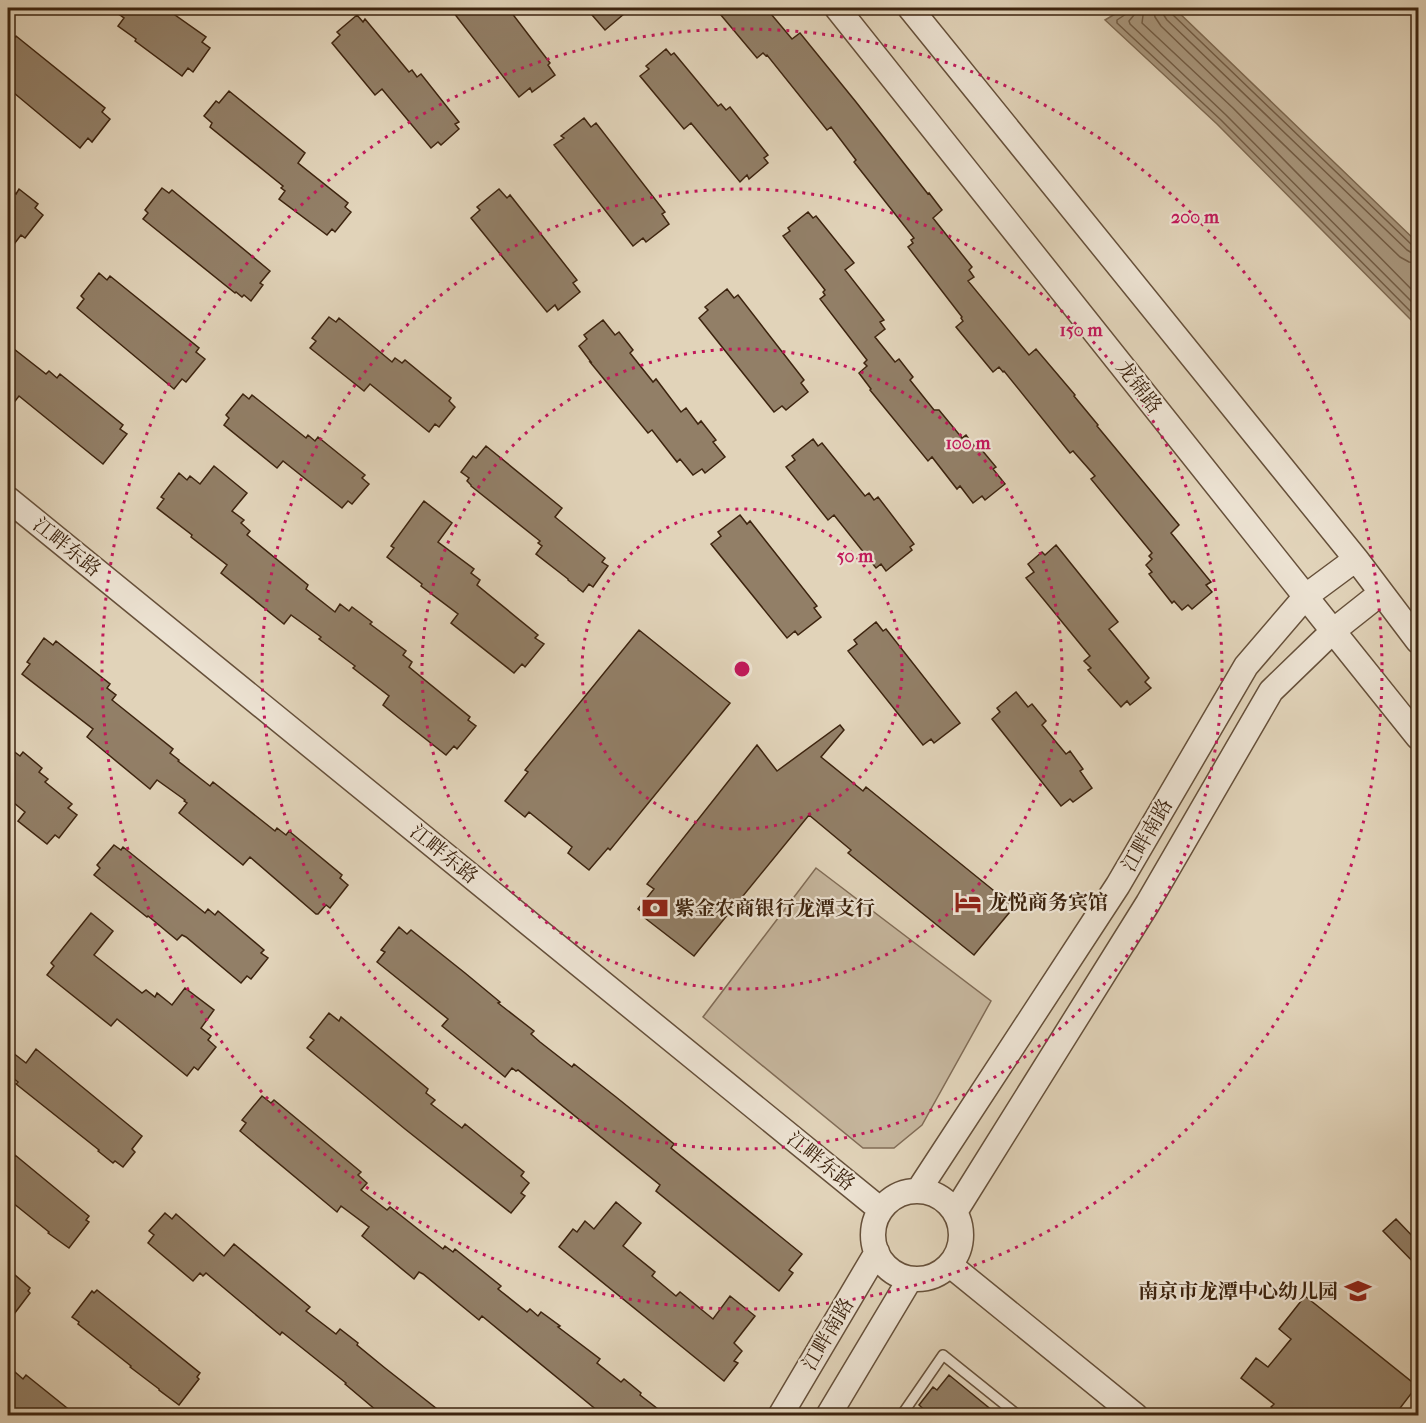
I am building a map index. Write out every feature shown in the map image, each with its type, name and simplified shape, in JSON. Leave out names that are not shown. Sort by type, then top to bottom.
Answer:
[{"type":"street","name":"龙锦路","points":[[837,8],[1419,737]]},
{"type":"street","points":[[910,8],[1356,559],[1419,641]]},
{"type":"street","name":"江畔东路","points":[[8,499],[881,1210]]},
{"type":"street","name":"江畔南路","points":[[918,1191],[1118,885],[1246,666],[1306,596],[1356,559]]},
{"type":"street","name":"江畔南路","points":[[955,1212],[1148,903],[1271,691],[1333,631],[1381,593]]},
{"type":"street","points":[[918,1191],[939,1197],[955,1212],[960,1225],[961,1239],[950,1265],[938,1274],[924,1279],[910,1279],[896,1274],[885,1265],[877,1252],[873,1238],[875,1223],[881,1210],[891,1200],[904,1193],[918,1191]]},
{"type":"street","name":"江畔南路","points":[[780,1416],[877,1252]]},
{"type":"street","points":[[950,1265],[1136,1416]]},
{"type":"street","points":[[828,1416],[910,1279]]},
{"type":"lane","points":[[901,1416],[943,1355],[1018,1416]]},
{"type":"shaded area","points":[[816,868],[991,1001],[922,1125],[894,1148],[863,1148],[703,1017]]},
{"type":"water","points":[[1125,8],[1174,8],[1418,243],[1418,327],[1217,124],[1105,20]]},
{"type":"building","points":[[110,8],[165,8],[206,37],[202,42],[210,48],[193,72],[188,68],[182,76],[118,26],[124,18]]},
{"type":"building","points":[[450,8],[508,8],[550,63],[548,65],[555,75],[532,92],[530,88],[519,97]]},
{"type":"building","points":[[586,8],[631,8],[605,30]]},
{"type":"building","points":[[715,8],[766,8],[792,39],[800,33],[929,193],[942,210],[933,218],[972,267],[969,270],[974,277],[968,281],[1029,355],[1036,349],[1179,525],[1171,533],[1211,582],[1206,585],[1212,592],[1192,609],[1188,605],[1182,610],[1174,601],[1172,603],[1149,574],[1152,572],[1146,565],[1152,559],[1149,556],[1152,553],[1091,479],[1095,476],[1073,451],[1070,453],[1004,371],[999,367],[993,372],[956,327],[963,321],[962,317],[908,247],[913,243],[911,240],[914,238],[854,162],[856,160],[831,127],[827,130],[767,55],[763,53],[757,58]]},
{"type":"building","points":[[357,15],[363,22],[365,19],[409,72],[412,70],[417,77],[421,74],[459,122],[455,124],[459,129],[441,145],[438,142],[431,148],[382,89],[375,95],[332,43],[340,35],[337,32]]},
{"type":"building","points":[[16,36],[105,108],[102,112],[110,119],[92,142],[88,138],[80,148],[8,88],[8,46]]},
{"type":"building","points":[[666,49],[671,55],[674,53],[718,106],[721,104],[726,110],[730,107],[768,155],[764,158],[768,163],[749,179],[747,175],[740,182],[691,123],[684,129],[640,76],[649,69],[646,66]]},
{"type":"building","points":[[229,91],[305,153],[298,163],[348,203],[345,207],[351,212],[335,232],[332,229],[327,235],[279,199],[285,191],[281,188],[283,186],[210,127],[212,123],[204,116],[216,101],[219,103]]},
{"type":"building","points":[[584,118],[591,127],[596,123],[665,212],[662,214],[669,224],[646,242],[643,238],[633,246],[554,145],[564,138],[561,136]]},
{"type":"building","points":[[8,187],[16,194],[19,189],[38,204],[35,208],[43,215],[25,238],[21,235],[8,252]]},
{"type":"building","points":[[162,188],[169,193],[172,190],[270,271],[260,283],[263,285],[251,301],[244,295],[242,297],[235,293],[143,219],[148,213],[145,210]]},
{"type":"building","points":[[499,189],[507,198],[510,195],[577,280],[573,283],[580,292],[558,310],[555,305],[547,312],[471,218],[480,210],[477,207]]},
{"type":"building","points":[[808,212],[813,218],[816,216],[854,263],[845,270],[884,320],[880,322],[885,329],[875,337],[895,362],[899,359],[913,377],[910,380],[934,410],[939,410],[962,438],[966,435],[978,451],[981,449],[996,467],[993,469],[1005,484],[985,500],[982,496],[973,503],[960,486],[957,489],[932,457],[928,461],[870,390],[859,373],[867,366],[864,363],[867,360],[820,299],[825,295],[823,292],[825,290],[783,236],[790,231],[788,228]]},
{"type":"building","points":[[99,273],[107,280],[110,276],[199,348],[196,352],[205,359],[186,382],[182,379],[174,389],[77,308],[84,299],[81,296]]},
{"type":"building","points":[[727,289],[734,298],[738,295],[804,380],[801,383],[808,392],[786,410],[782,406],[774,412],[699,318],[708,310],[705,307]]},
{"type":"building","points":[[329,317],[336,322],[339,318],[392,362],[395,358],[402,363],[405,360],[451,398],[449,401],[455,407],[439,427],[435,424],[429,432],[370,384],[364,391],[310,348],[316,341],[312,338]]},
{"type":"building","points":[[603,320],[615,335],[619,332],[633,350],[630,353],[653,382],[656,379],[681,412],[686,408],[698,424],[701,421],[716,440],[713,442],[725,457],[705,473],[702,469],[693,475],[680,459],[677,462],[652,430],[648,433],[579,346],[587,339],[584,335]]},
{"type":"building","points":[[14,349],[46,374],[49,371],[57,378],[60,374],[123,425],[120,429],[127,434],[103,464],[19,396],[8,410],[8,357]]},
{"type":"building","points":[[243,394],[249,399],[252,395],[306,438],[308,435],[315,441],[318,437],[365,475],[362,478],[369,484],[352,504],[348,501],[342,508],[283,461],[277,468],[224,425],[229,418],[226,415]]},
{"type":"building","points":[[813,439],[818,446],[822,443],[865,496],[869,493],[874,500],[878,497],[914,544],[910,547],[912,550],[886,571],[881,564],[876,568],[834,515],[828,520],[786,467],[795,460],[792,456]]},
{"type":"building","points":[[486,446],[562,508],[555,517],[605,558],[602,562],[608,566],[593,587],[589,584],[583,592],[536,554],[542,546],[538,543],[540,541],[467,481],[469,478],[461,472],[473,456],[476,458]]},
{"type":"building","points":[[214,466],[247,493],[232,511],[244,520],[241,523],[250,531],[247,535],[308,585],[306,589],[335,612],[340,604],[349,611],[352,607],[372,622],[370,624],[406,651],[403,655],[412,662],[409,667],[470,717],[468,720],[476,726],[457,749],[454,746],[446,755],[399,718],[383,705],[389,696],[353,668],[355,666],[291,615],[284,624],[221,573],[227,565],[157,508],[164,499],[161,497],[179,473],[187,480],[190,476],[200,484]]},
{"type":"building","points":[[424,501],[452,523],[438,542],[474,569],[471,573],[480,580],[477,585],[538,635],[535,638],[544,644],[525,667],[522,664],[514,673],[451,623],[458,614],[387,557],[394,548],[391,546]]},
{"type":"building","points":[[740,515],[747,524],[750,521],[817,606],[814,608],[821,617],[798,635],[795,631],[787,638],[711,544],[721,536],[718,532]]},
{"type":"building","points":[[1056,545],[1118,622],[1109,629],[1149,678],[1145,682],[1151,688],[1130,705],[1127,701],[1121,707],[1088,670],[1091,668],[1084,661],[1090,656],[1026,578],[1034,572],[1028,564],[1042,552],[1045,555]]},
{"type":"building","points":[[876,622],[883,631],[886,629],[960,723],[934,743],[931,739],[923,745],[848,651],[857,644],[854,640]]},
{"type":"building","points":[[639,630],[730,703],[610,850],[608,848],[589,870],[568,853],[572,847],[529,812],[525,817],[505,801],[528,772],[525,770]]},
{"type":"building","points":[[44,638],[53,645],[56,641],[110,684],[107,688],[116,695],[112,700],[173,749],[170,753],[178,761],[210,786],[213,782],[275,831],[277,828],[286,835],[289,831],[342,875],[340,878],[348,885],[330,908],[326,905],[316,914],[250,857],[243,865],[179,813],[187,803],[185,800],[157,780],[150,789],[87,737],[93,729],[22,674],[30,664],[27,662]]},
{"type":"building","points":[[1016,692],[1028,707],[1032,704],[1046,721],[1042,725],[1066,754],[1070,751],[1083,769],[1080,771],[1092,788],[1073,802],[1070,799],[1061,806],[992,719],[1000,712],[997,708]]},
{"type":"building","points":[[840,725],[844,730],[821,757],[863,791],[866,787],[1014,907],[974,955],[848,853],[851,850],[809,815],[694,956],[641,915],[643,913],[638,909],[654,889],[647,884],[757,745],[777,771]]},
{"type":"building","points":[[8,747],[20,756],[23,752],[42,768],[39,772],[48,779],[45,782],[72,804],[68,808],[77,815],[59,838],[55,835],[47,844],[18,821],[25,812],[8,798]]},
{"type":"building","points":[[114,845],[121,850],[123,847],[205,913],[208,909],[215,915],[218,911],[264,950],[261,953],[268,958],[251,979],[247,976],[241,983],[186,937],[182,935],[177,940],[94,875],[100,868],[97,865]]},
{"type":"building","points":[[91,913],[113,931],[94,955],[142,993],[146,990],[155,997],[157,993],[172,1005],[185,988],[214,1010],[201,1028],[211,1036],[208,1040],[216,1047],[198,1070],[194,1067],[187,1076],[117,1019],[111,1026],[47,975],[54,966],[51,963]]},
{"type":"building","points":[[399,927],[407,934],[411,930],[465,973],[534,1031],[531,1034],[540,1042],[572,1067],[574,1064],[616,1097],[674,1144],[671,1148],[802,1254],[789,1270],[793,1273],[779,1291],[656,1191],[660,1185],[518,1070],[512,1068],[505,1077],[442,1026],[448,1019],[377,962],[385,952],[381,950]]},
{"type":"building","points":[[329,1013],[339,1021],[341,1017],[428,1089],[426,1093],[435,1100],[431,1104],[462,1128],[465,1124],[524,1172],[521,1176],[529,1183],[521,1193],[525,1196],[511,1213],[307,1048],[314,1040],[310,1037]]},
{"type":"building","points":[[8,1049],[26,1063],[36,1049],[142,1136],[132,1149],[135,1152],[123,1167],[115,1161],[113,1163],[16,1084],[18,1082],[8,1074]]},
{"type":"building","points":[[262,1096],[271,1103],[274,1100],[361,1172],[358,1175],[367,1183],[361,1190],[387,1210],[390,1207],[443,1249],[445,1246],[453,1252],[455,1249],[501,1286],[498,1289],[527,1312],[530,1309],[538,1316],[541,1312],[560,1326],[558,1327],[600,1359],[597,1363],[621,1382],[624,1379],[667,1416],[604,1416],[482,1316],[479,1320],[423,1274],[419,1272],[414,1279],[362,1236],[369,1227],[341,1206],[337,1212],[240,1131],[246,1123],[242,1120]]},
{"type":"building","points":[[15,1155],[89,1216],[86,1220],[89,1222],[69,1248],[8,1199],[8,1164]]},
{"type":"building","points":[[616,1202],[641,1223],[623,1246],[655,1272],[652,1276],[676,1296],[680,1292],[713,1319],[730,1296],[755,1316],[734,1343],[742,1351],[734,1361],[738,1363],[724,1381],[559,1247],[573,1229],[577,1232],[585,1221],[594,1229]]},
{"type":"building","points":[[165,1213],[172,1219],[176,1214],[224,1256],[234,1244],[310,1307],[306,1311],[336,1334],[340,1329],[446,1416],[383,1416],[346,1383],[282,1332],[280,1335],[206,1273],[203,1276],[200,1273],[193,1281],[148,1243],[154,1235],[149,1231]]},
{"type":"building","points":[[1396,1219],[1419,1243],[1419,1268],[1383,1231]]},
{"type":"building","points":[[8,1269],[30,1288],[28,1291],[30,1293],[8,1322]]},
{"type":"building","points":[[97,1290],[200,1373],[197,1377],[199,1379],[179,1405],[72,1317],[92,1291],[94,1293]]},
{"type":"building","points":[[1305,1296],[1417,1386],[1394,1416],[1281,1416],[1271,1407],[1274,1404],[1241,1378],[1256,1358],[1268,1367],[1291,1339],[1279,1329]]},
{"type":"building","points":[[15,1372],[23,1379],[26,1375],[77,1416],[8,1416],[8,1381]]},
{"type":"building","points":[[949,1375],[999,1416],[931,1416],[919,1405],[933,1387],[937,1390]]},
{"type":"place","name":"龙悦商务宾馆","points":[[968,902]]},
{"type":"place","name":"紫金农商银行龙潭支行","points":[[655,908]]},
{"type":"place","name":"南京市龙潭中心幼儿园","points":[[1358,1291]]}]
